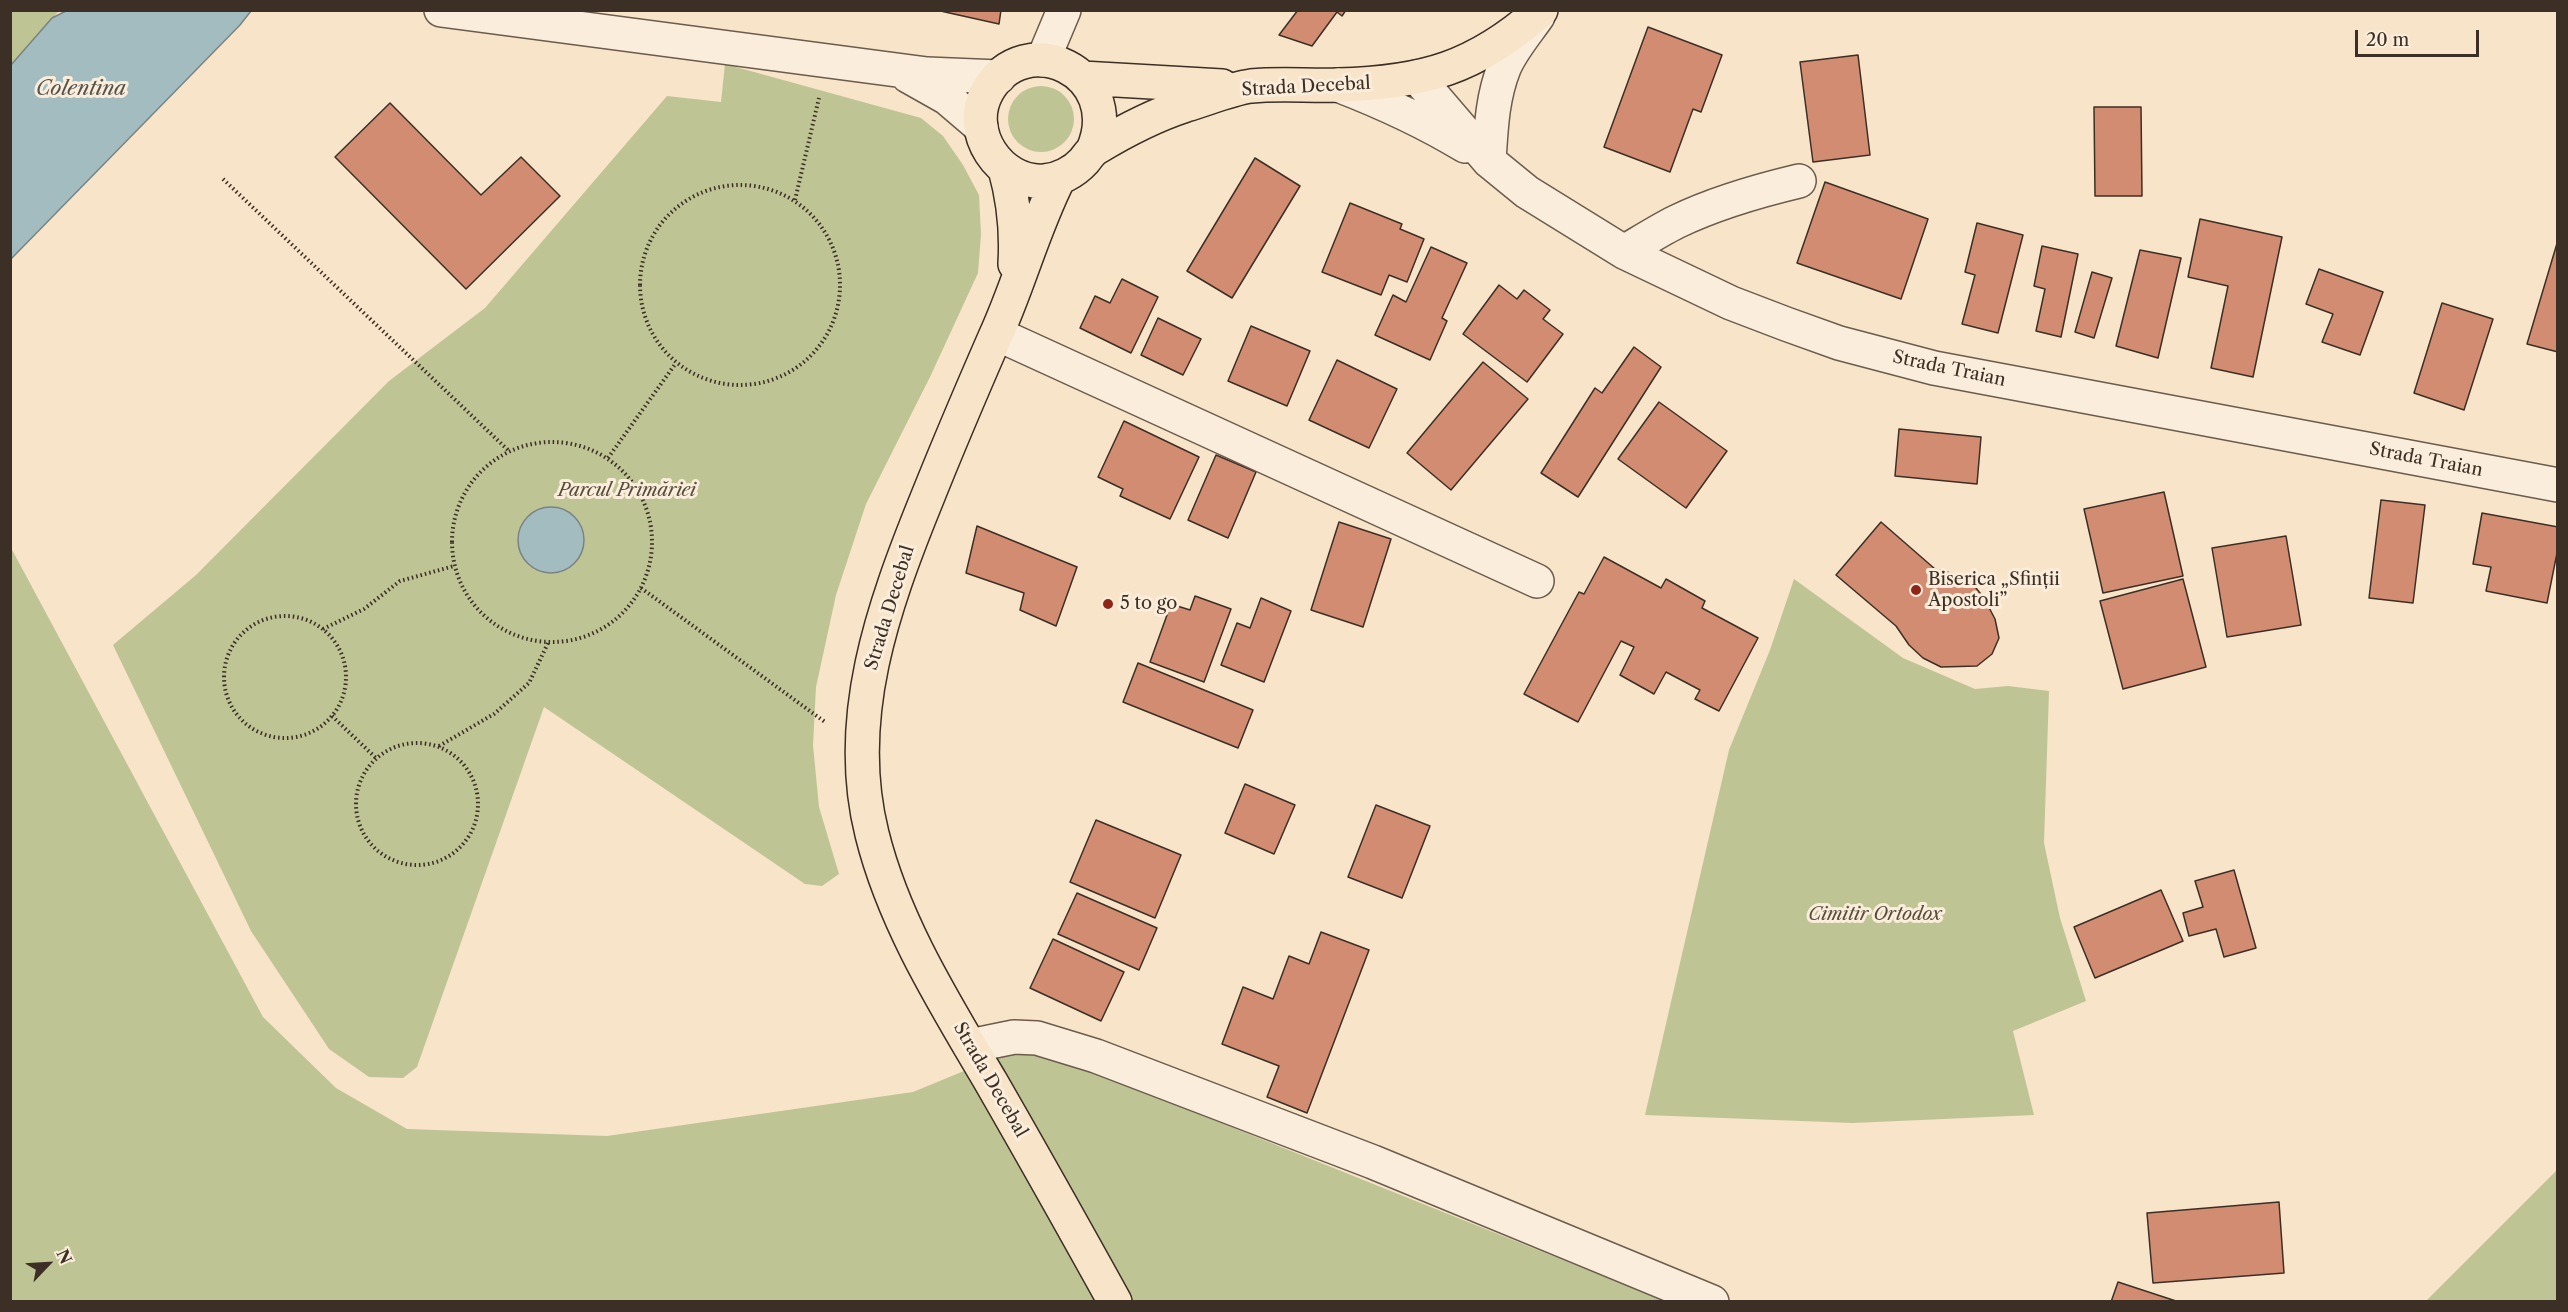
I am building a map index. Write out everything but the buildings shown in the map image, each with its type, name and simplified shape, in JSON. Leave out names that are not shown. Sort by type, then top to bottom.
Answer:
[{"type":"main road","name":"Strada Decebal","points":[[1115,1302],[922,961],[893,899],[872,834],[864,788],[861,747],[865,700],[876,643],[896,573],[970,392],[997,334],[1048,200],[1059,178],[1074,170],[1093,150],[1119,134],[1174,110],[1250,86],[1369,84],[1417,77],[1457,66],[1491,49],[1541,10]]},
{"type":"main road","points":[[1059,178],[1031,180],[1020,177],[1005,169],[986,145],[981,127],[983,102],[999,77],[1012,67],[1043,60],[1071,69],[1092,89],[1100,117],[1099,134],[1093,150]]},
{"type":"main road","points":[[1082,78],[1155,84],[1250,86]]},
{"type":"main road","name":"Strada Decebal","points":[[1005,169],[1013,197],[1016,221],[1012,295]]},
{"type":"street","points":[[441,10],[828,59],[896,70],[999,77]]},
{"type":"street","points":[[1043,60],[1064,10]]},
{"type":"street","name":"Strada Decebal","points":[[1489,161],[1492,117],[1497,89],[1505,66],[1541,10]]},
{"type":"street","points":[[896,70],[947,98],[981,127]]},
{"type":"street","name":"Strada Traian","points":[[1417,77],[1489,161],[1527,192],[1624,252],[1731,303],[1839,344],[1934,368],[2558,484]]},
{"type":"street","points":[[1338,85],[1382,102],[1425,123],[1489,161]]},
{"type":"street","points":[[1624,252],[1676,222],[1759,190],[1799,181]]},
{"type":"street","points":[[997,334],[1537,581]]},
{"type":"street","points":[[970,1046],[1014,1037],[1037,1038],[1096,1056],[1373,1162],[1712,1302]]},
{"type":"path","points":[[795,200],[828,59]]},
{"type":"path","points":[[223,179],[509,451]]},
{"type":"path","points":[[729,184],[763,186],[795,200],[820,224],[835,252],[841,285],[836,317],[821,346],[798,368],[768,382],[736,386],[704,380],[676,363],[654,339],[642,309],[640,274],[649,242],[668,213],[696,194],[729,184]]},
{"type":"path","points":[[608,458],[676,363]]},
{"type":"path","points":[[542,441],[576,444],[608,458],[633,481],[648,510],[654,542],[649,573],[633,603],[610,625],[581,639],[548,643],[517,636],[489,620],[467,596],[454,566],[452,531],[461,498],[481,470],[509,451],[542,441]]},
{"type":"path","points":[[323,629],[364,609],[400,581],[454,566]]},
{"type":"path","points":[[641,588],[861,747]]},
{"type":"path","points":[[288,615],[306,619],[323,629],[338,644],[345,664],[347,685],[340,705],[332,717],[310,734],[290,739],[269,737],[249,728],[234,712],[225,693],[223,672],[228,654],[238,638],[252,625],[270,617],[288,615]]},
{"type":"path","points":[[438,747],[494,714],[530,683],[548,643]]},
{"type":"path","points":[[332,717],[376,758]]},
{"type":"path","points":[[419,743],[438,747],[454,755],[469,771],[477,791],[478,812],[472,832],[459,849],[442,861],[421,866],[400,864],[381,855],[366,840],[357,820],[355,799],[360,781],[369,764],[376,758],[400,744],[419,743]]},
{"type":"green space","points":[[11,11],[59,11],[11,65]]},
{"type":"green space","name":"Parcul Primăriei","points":[[725,64],[921,118],[943,136],[963,165],[979,195],[981,234],[978,273],[930,377],[866,504],[836,595],[816,687],[813,745],[819,807],[839,874],[822,886],[805,884],[544,707],[417,1067],[403,1078],[369,1077],[329,1049],[251,931],[113,645],[196,575],[389,381],[485,308],[667,96],[721,102]]},
{"type":"green space","points":[[1035,86],[1047,86],[1059,91],[1069,101],[1074,119],[1072,132],[1059,147],[1047,152],[1035,152],[1023,147],[1013,137],[1008,125],[1008,113],[1013,101],[1023,91]]},
{"type":"green space","points":[[10,546],[263,1017],[336,1088],[407,1129],[607,1136],[913,1092],[1027,1045],[1665,1301],[11,1301]]},
{"type":"green space","name":"Cimitir Ortodox","points":[[1794,579],[1903,658],[1975,689],[2008,686],[2049,691],[2044,843],[2060,918],[2086,1001],[2013,1031],[2034,1115],[1853,1123],[1645,1115],[1729,750],[1770,650]]},
{"type":"green space","points":[[2557,1170],[2557,1301],[2426,1301]]},
{"type":"water","name":"Colentina","points":[[68,10],[251,11],[240,25],[11,259],[11,65],[52,18]]},
{"type":"water","points":[[544,507],[558,507],[570,512],[579,521],[584,540],[582,553],[575,564],[558,573],[544,573],[532,568],[523,559],[518,547],[518,533],[523,521],[532,512]]},
{"type":"place","name":"Biserica „Sfinții Apostoli”","points":[[1916,590]]},
{"type":"place","name":"5 to go","points":[[1108,604]]}]
